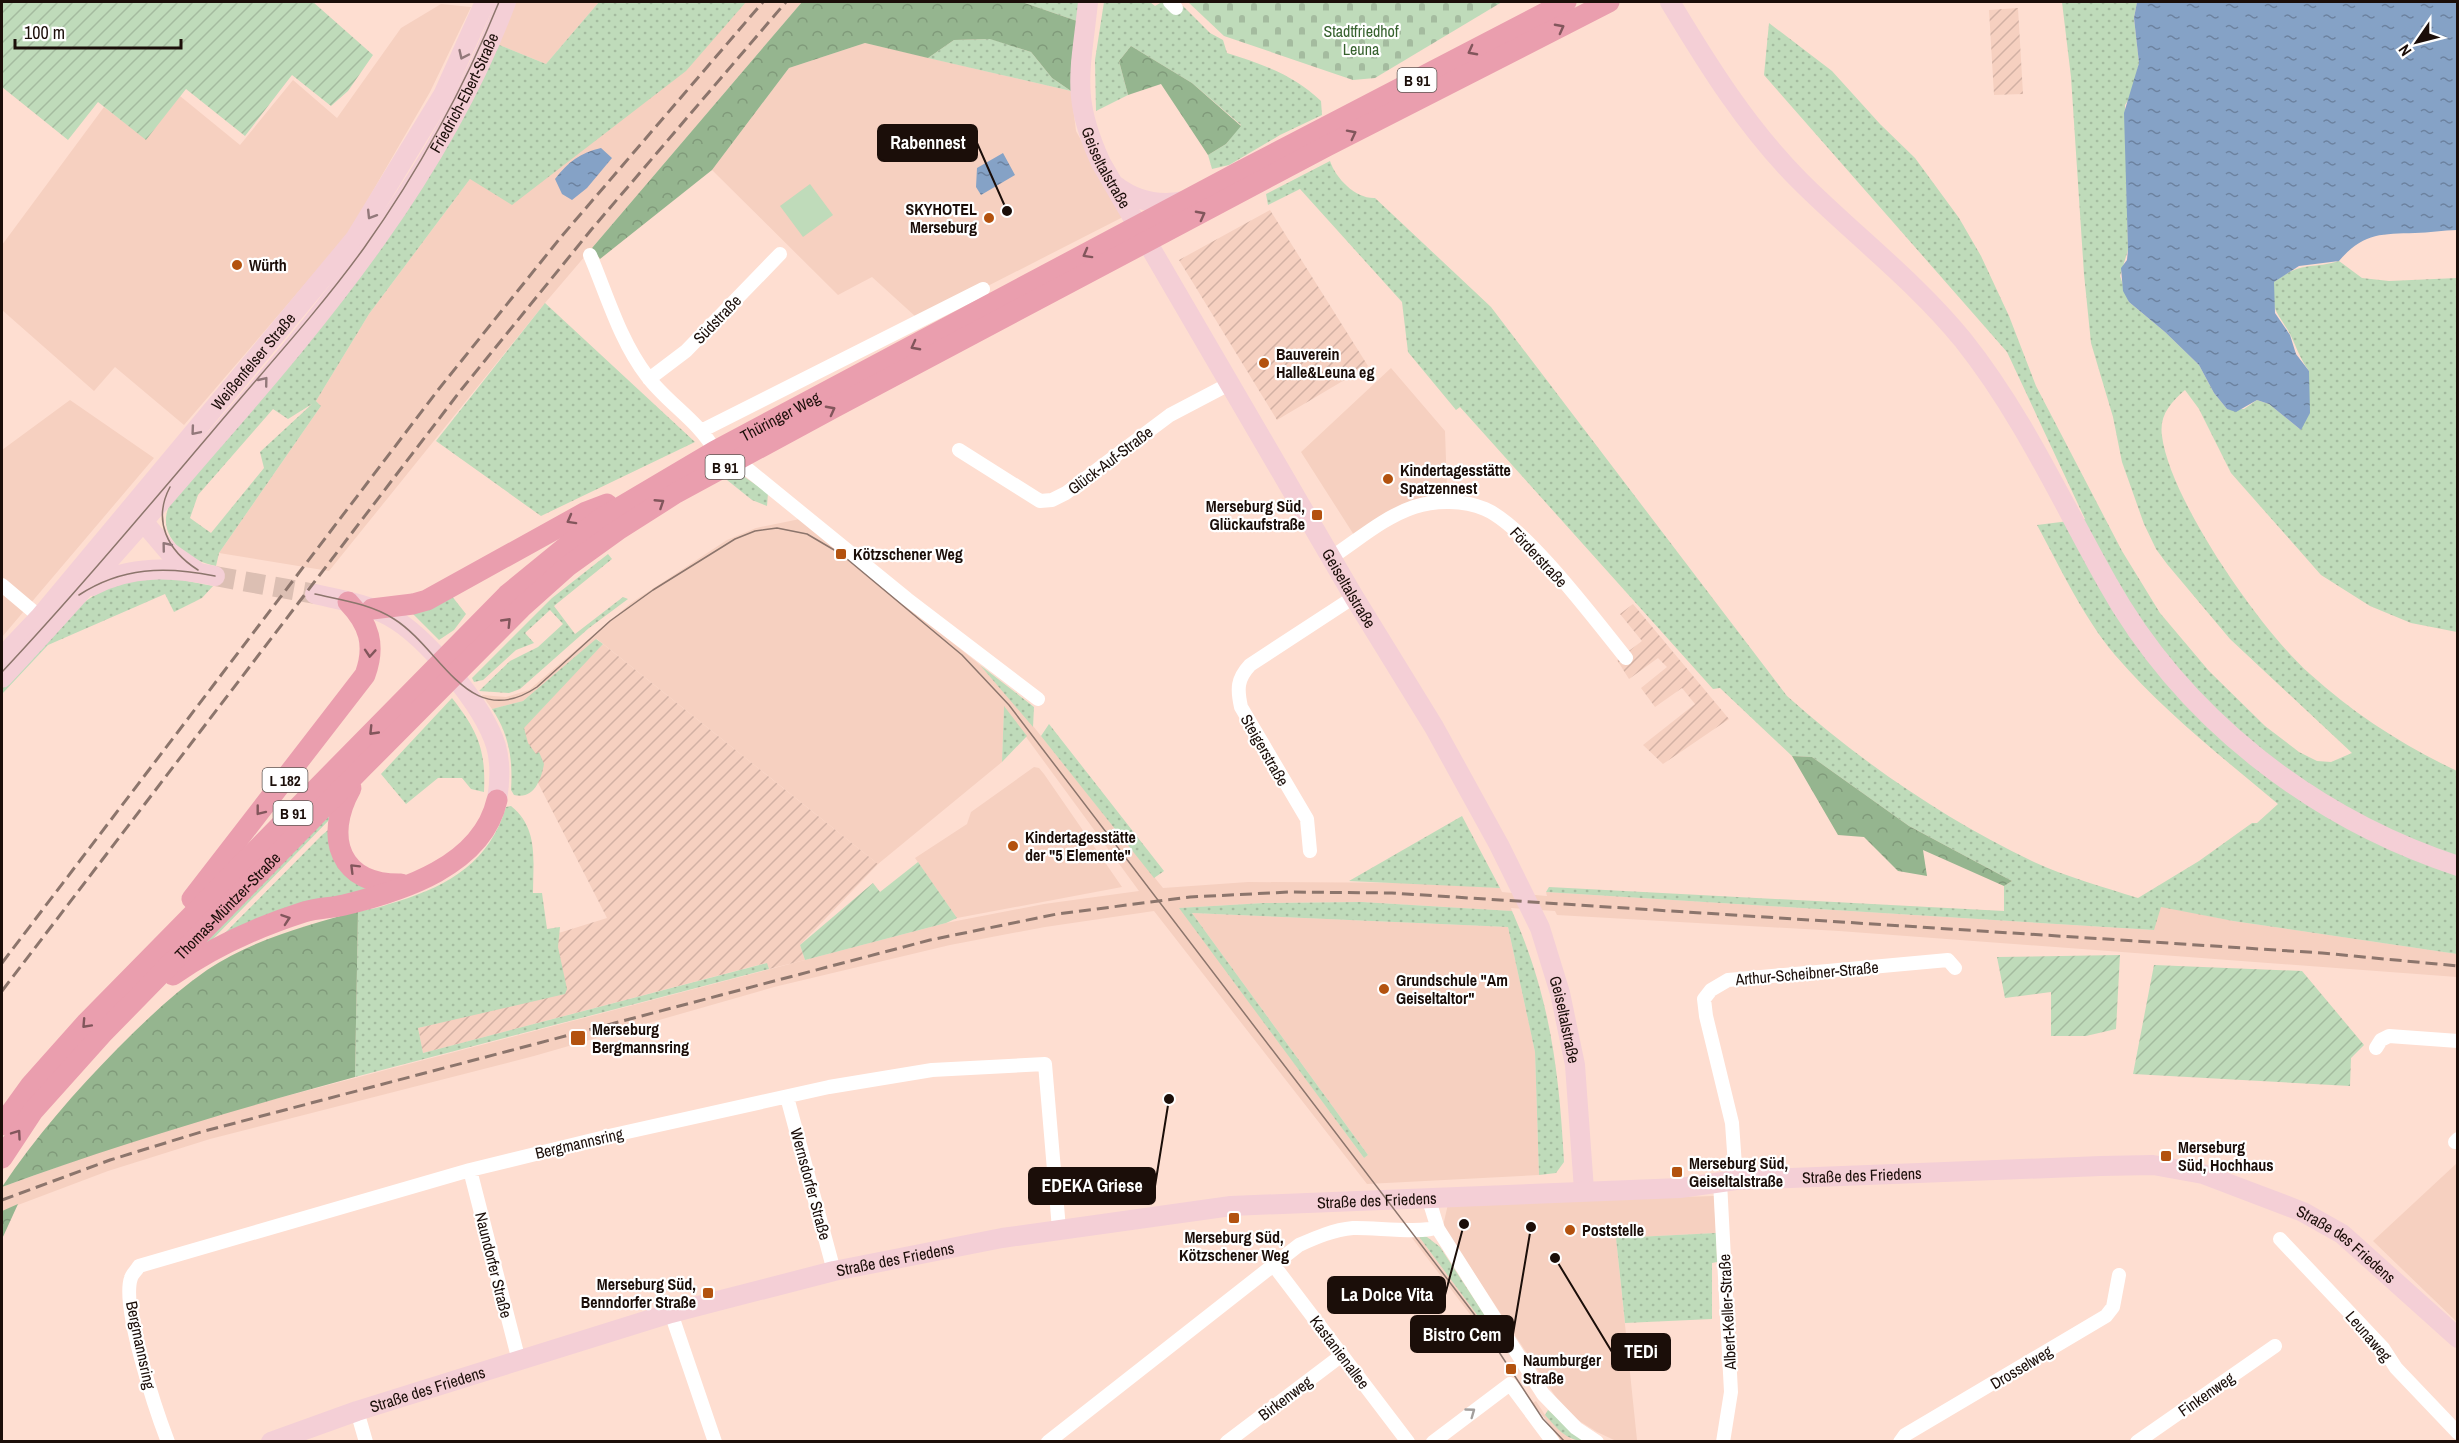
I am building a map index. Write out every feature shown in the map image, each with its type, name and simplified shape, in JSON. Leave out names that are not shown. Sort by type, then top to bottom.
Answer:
[{"type":"main road","name":"B 91","points":[[1144,234],[1187,200],[1566,2]]},
{"type":"main road","name":"B 91","points":[[1144,234],[1327,146],[1609,2]]},
{"type":"main road","name":"Thüringer Weg","points":[[460,657],[507,595],[556,552],[625,502],[940,322],[1144,234]]},
{"type":"main road","name":"Thüringer Weg","points":[[460,657],[568,567],[676,493],[740,460],[1144,234]]},
{"type":"main road","points":[[372,609],[427,600],[600,505],[625,502]]},
{"type":"main road","name":"L 182","points":[[157,951],[188,904],[365,675],[370,655],[369,636],[363,618],[348,602]]},
{"type":"main road","name":"Thomas-Müntzer-Straße","points":[[2,1125],[30,1086],[157,951],[460,657]]},
{"type":"main road","name":"Thomas-Müntzer-Straße","points":[[2,1158],[33,1111],[105,1030],[362,768],[435,682]]},
{"type":"main road","points":[[362,768],[337,819],[341,850],[349,864],[369,879],[388,884],[408,884]]},
{"type":"main road","points":[[105,1030],[174,974],[233,939],[306,911],[363,900],[438,871],[480,838],[492,818],[497,800]]},
{"type":"street","name":"Friedrich-Ebert-Straße","points":[[401,165],[459,63],[485,2]]},
{"type":"street","name":"Friedrich-Ebert-Straße","points":[[416,181],[476,73],[506,2]]},
{"type":"street","name":"Geiseltalstraße","points":[[1088,2],[1079,60],[1085,126],[1114,184],[1354,597],[1434,727],[1499,845],[1540,928],[1560,993],[1575,1065],[1584,1190]]},
{"type":"street","points":[[1670,2],[1714,74],[1747,122],[1799,180],[1911,286],[1962,339],[2000,390],[2108,584],[2143,641],[2180,685],[2234,740],[2334,811],[2394,842],[2457,866]]},
{"type":"street","name":"Weißenfelser Straße","points":[[108,562],[130,507],[355,239],[401,165]]},
{"type":"street","name":"Weißenfelser Straße","points":[[2,678],[71,591],[108,562],[340,289],[386,228],[416,181]]},
{"type":"street","points":[[1114,184],[1127,194],[1149,202],[1167,205],[1187,200]]},
{"type":"street","name":"Südstraße","points":[[649,379],[686,351],[780,254]]},
{"type":"street","points":[[590,255],[631,353],[649,379],[701,432],[715,451]]},
{"type":"street","name":"Thüringer Weg","points":[[701,432],[940,322],[983,289]]},
{"type":"street","name":"Glück-Auf-Straße","points":[[959,450],[1040,501],[1052,500],[1066,493],[1170,415],[1231,383]]},
{"type":"street","points":[[740,460],[745,467],[789,504],[1038,699]]},
{"type":"street","name":"Förderstraße","points":[[1332,557],[1397,514],[1415,507],[1439,502],[1463,503],[1486,509],[1509,524],[1547,564],[1626,658]]},
{"type":"street","points":[[108,562],[212,575],[175,557],[130,507]]},
{"type":"street","points":[[2,585],[45,621]]},
{"type":"street","points":[[315,594],[372,609],[393,619],[420,639],[480,712],[493,739],[498,757],[500,786],[497,800]]},
{"type":"street","name":"Steigerstraße","points":[[1310,851],[1306,819],[1241,707],[1237,691],[1240,676],[1250,666],[1354,597]]},
{"type":"street","name":"Weißenfelser Straße","points":[[2,657],[45,621]]},
{"type":"street","name":"Arthur-Scheibner-Straße","points":[[1728,1181],[1732,1123],[1706,1016],[1704,999],[1712,990],[1728,980],[1846,968],[1948,960],[1955,968]]},
{"type":"street","points":[[2376,1048],[2381,1040],[2389,1036],[2457,1041]]},
{"type":"street","name":"Bergmannsring","points":[[168,1442],[153,1403],[129,1296],[131,1277],[139,1266],[470,1170],[829,1087],[932,1070],[1045,1064],[1059,1229]]},
{"type":"street","name":"Wernsdorfer Straße","points":[[787,1097],[834,1271]]},
{"type":"street","name":"Straße des Friedens","points":[[271,1442],[357,1411],[671,1313],[834,1271],[1059,1229],[1231,1206],[1584,1190],[1680,1188],[1728,1181],[2153,1165],[2203,1174],[2294,1208],[2342,1234],[2457,1338]]},
{"type":"street","name":"Naundorfer Straße","points":[[470,1170],[519,1361]]},
{"type":"street","name":"Albert-Keller-Straße","points":[[1723,1442],[1731,1392],[1728,1181]]},
{"type":"street","points":[[1428,1197],[1437,1227],[1543,1394],[1576,1428],[1597,1442]]},
{"type":"street","points":[[1048,1442],[1272,1263],[1299,1245],[1337,1230],[1409,1228],[1424,1231],[1437,1227]]},
{"type":"street","name":"Leunaweg","points":[[2280,1239],[2383,1348],[2396,1368],[2457,1433]]},
{"type":"street","name":"Kastanienallee","points":[[1272,1263],[1408,1442]]},
{"type":"street","name":"Drosselweg","points":[[1900,1442],[1905,1435],[2106,1316],[2113,1307],[2119,1275]]},
{"type":"street","points":[[671,1313],[715,1442]]},
{"type":"street","name":"Finkenweg","points":[[2137,1442],[2275,1346]]},
{"type":"street","name":"Birkenweg","points":[[1227,1442],[1342,1355]]},
{"type":"street","points":[[1432,1442],[1510,1384],[1553,1442]]},
{"type":"street","points":[[357,1411],[366,1442]]},
{"type":"shaded area","points":[[514,2],[599,2],[546,64],[497,44]]},
{"type":"shaded area","points":[[746,2],[802,2],[545,303],[329,571],[219,553],[321,406],[316,401],[369,314],[470,179]]},
{"type":"shaded area","points":[[441,4],[471,7],[430,92],[348,234],[184,425],[115,367],[94,391],[2,310],[2,245],[104,107],[146,139],[180,96],[240,145],[293,80],[337,118],[401,28]]},
{"type":"shaded area","points":[[2018,8],[2023,94],[1994,95],[1989,10]]},
{"type":"shaded area","points":[[865,43],[1071,91],[1076,131],[1123,217],[935,313],[916,317],[872,277],[838,295],[712,170],[789,68]]},
{"type":"shaded area","points":[[1270,210],[1368,366],[1277,420],[1179,260]]},
{"type":"shaded area","points":[[1391,368],[1445,431],[1447,489],[1421,498],[1354,535],[1301,452]]},
{"type":"shaded area","points":[[70,400],[154,458],[2,637],[2,450]]},
{"type":"shaded area","points":[[800,519],[980,665],[1005,691],[1163,888],[1248,882],[1430,883],[1500,888],[1502,892],[1547,896],[1546,892],[2153,930],[2160,906],[2233,921],[2457,954],[2457,977],[1839,931],[1557,915],[1555,911],[1511,908],[1512,911],[1362,902],[1264,903],[1180,908],[1364,1158],[1368,1155],[1192,913],[1508,927],[1535,1052],[1539,1175],[1367,1184],[1154,911],[1045,927],[950,945],[774,987],[534,1056],[210,1139],[108,1171],[2,1211],[2,1187],[203,1118],[946,923],[1044,904],[1139,891],[1004,707],[1002,762],[878,864],[597,639],[523,701],[492,709],[482,695],[506,697],[529,690],[631,603],[727,540],[756,528]]},
{"type":"shaded area","points":[[1633,604],[1729,719],[1663,764],[1643,745],[1695,704],[1682,688],[1655,707],[1641,688],[1667,667],[1658,658],[1629,679],[1617,660],[1642,641],[1620,614]]},
{"type":"shaded area","points":[[603,644],[878,864],[800,945],[805,960],[769,969],[766,963],[423,1053],[418,1028],[564,991],[549,936],[607,918],[513,734]]},
{"type":"shaded area","name":"Kindertagesstätte der \"5 Elemente\"","points":[[1034,767],[1039,768],[1044,774],[1122,887],[957,918],[915,858],[967,824],[971,812]]},
{"type":"shaded area","points":[[2457,1163],[2457,1322],[2373,1241]]},
{"type":"shaded area","points":[[1714,1196],[1716,1233],[1616,1238],[1637,1440],[1614,1440],[1573,1417],[1561,1405],[1443,1226],[1448,1204]]},
{"type":"shaded area","points":[[1409,1234],[1417,1234],[1492,1335],[1488,1338]]},
{"type":"shaded area","points":[[1536,1401],[1545,1415],[1573,1441],[1560,1441],[1529,1405]]},
{"type":"green space","points":[[2,2],[313,2],[373,55],[348,91],[331,106],[292,75],[245,136],[186,89],[146,140],[98,102],[68,140],[2,87]]},
{"type":"green space","points":[[599,2],[746,2],[686,71],[512,205],[470,179],[369,314],[316,401],[321,406],[219,553],[216,566],[185,553],[176,545],[166,526],[170,504],[252,410],[497,44],[546,64]],"holes":[[[312,404],[260,452],[264,468],[211,533],[190,518],[198,495],[273,409],[288,419]]]},
{"type":"green space","points":[[802,2],[1022,2],[1077,21],[1071,66],[1071,91],[1052,78],[1031,52],[990,39],[954,40],[928,58],[865,43],[789,68],[712,170],[600,259],[592,248]]},
{"type":"green space","points":[[1022,2],[1080,2],[1077,21]]},
{"type":"green space","points":[[1104,2],[1150,2],[1155,6],[1162,2],[1174,14],[1183,6],[1210,33],[1223,40],[1227,53],[1277,71],[1311,92],[1321,101],[1322,115],[1280,135],[1229,165],[1212,169],[1208,155],[1226,144],[1241,125],[1192,83],[1131,46],[1119,61],[1128,95],[1096,111],[1095,60]]},
{"type":"green space","name":"Stadtfriedhof Leuna","points":[[1188,2],[1502,2],[1375,78],[1353,80],[1224,36]]},
{"type":"green space","points":[[2062,2],[2137,2],[2134,18],[2139,63],[2131,96],[2125,105],[2128,250],[2120,276],[2129,302],[2199,365],[2214,393],[2227,409],[2244,409],[2257,400],[2269,404],[2301,430],[2309,371],[2274,306],[2274,282],[2284,275],[2300,268],[2339,261],[2362,278],[2389,281],[2457,278],[2457,632],[2411,623],[2370,606],[2321,575],[2231,473],[2199,409],[2185,390],[2164,416],[2162,436],[2169,463],[2199,528],[2267,628],[2310,674],[2362,716],[2418,751],[2457,771],[2457,954],[2233,921],[2161,907],[2154,930],[1546,892],[1549,887],[2004,911],[2004,886],[2012,881],[1909,826],[1812,757],[1792,756],[1720,688],[1713,689],[1460,407],[1456,410],[1408,352],[1402,302],[1300,189],[1268,205],[1266,194],[1330,161],[1337,175],[1348,187],[1361,195],[1375,198],[1491,307],[1787,696],[1844,744],[1904,788],[1968,827],[2034,862],[2085,882],[2138,898],[2199,861],[2252,823],[2257,823],[2278,804],[2173,714],[2133,676],[2103,640],[2073,592],[2037,525],[2085,519],[2007,352],[1764,75],[1769,23],[1832,71],[1880,124],[1915,158],[1959,218],[1981,256],[2009,316],[2036,386],[2122,551],[2160,613],[2209,671],[2265,726],[2299,752],[2317,761],[2331,762],[2352,753],[2230,639],[2167,564],[2156,549],[2144,524],[2122,462],[2113,417],[2091,343],[2084,274],[2071,77]]},
{"type":"green space","points":[[991,39],[1031,52],[1052,78],[1071,91],[928,58],[954,40]]},
{"type":"green space","points":[[1131,46],[1192,83],[1241,126],[1226,144],[1208,155],[1161,84],[1128,95],[1119,61]]},
{"type":"green space","points":[[810,184],[833,215],[803,237],[780,206]]},
{"type":"green space","points":[[545,303],[695,442],[541,516],[436,441]]},
{"type":"green space","points":[[736,474],[743,476],[768,493],[767,506],[752,500],[727,480]]},
{"type":"green space","points":[[608,554],[612,559],[554,606],[575,634],[623,597],[628,599],[589,628],[520,689],[509,693],[479,691],[510,661],[538,647],[563,624],[550,610],[525,633],[534,643],[516,650],[483,680],[474,682],[472,678],[552,598]]},
{"type":"green space","points":[[177,579],[213,586],[202,598],[174,612],[165,594],[48,645],[2,694],[2,683],[55,627],[84,602],[100,592],[132,581]]},
{"type":"green space","points":[[451,595],[466,614],[454,630],[439,640],[411,612]]},
{"type":"green space","points":[[596,639],[603,644],[524,728],[528,743],[536,754],[539,752],[544,764],[541,776],[531,792],[527,795],[514,795],[511,790],[509,747],[498,718],[492,709],[523,701]]},
{"type":"green space","points":[[980,665],[1034,707],[1033,727]]},
{"type":"green space","points":[[452,698],[474,731],[482,753],[484,792],[471,789],[462,778],[438,778],[406,804],[381,774]]},
{"type":"green space","points":[[1004,706],[1027,736],[1002,762]]},
{"type":"green space","points":[[1049,724],[1164,871],[1154,878],[1041,736]]},
{"type":"green space","points":[[1792,756],[1812,757],[1909,826],[2012,881],[2004,886],[1923,850],[1927,876],[1898,871],[1864,837],[1838,835]]},
{"type":"green space","points":[[333,806],[332,817],[208,944],[190,956]]},
{"type":"green space","points":[[511,806],[526,824],[530,835],[533,846],[533,893],[542,893],[547,929],[560,927],[558,947],[567,989],[565,994],[418,1028],[423,1053],[767,963],[769,969],[355,1077],[358,911],[418,895],[466,868],[490,842],[506,807]]},
{"type":"green space","points":[[1462,816],[1500,888],[1349,881]]},
{"type":"green space","points":[[332,827],[371,887],[221,937],[322,835]]},
{"type":"green space","points":[[918,862],[957,918],[946,923],[805,960],[800,945],[873,883],[880,892]]},
{"type":"green space","points":[[1362,902],[1512,911],[1535,973],[1550,1034],[1559,1096],[1564,1162],[1556,1173],[1539,1175],[1535,1052],[1508,927],[1192,913],[1368,1155],[1364,1158],[1179,908],[1264,903]]},
{"type":"green space","points":[[358,911],[355,1077],[177,1128],[2,1187],[42,1132],[87,1081],[150,1017],[195,979],[224,959],[261,942]]},
{"type":"green space","points":[[2120,955],[2116,1029],[2086,1036],[2051,1036],[2051,992],[2005,998],[1997,957]]},
{"type":"green space","points":[[2154,965],[2302,971],[2364,1045],[2351,1058],[2350,1086],[2133,1074]]},
{"type":"green space","points":[[18,1204],[2,1239],[2,1211]]},
{"type":"green space","points":[[1716,1233],[1717,1262],[1712,1263],[1712,1319],[1625,1323],[1616,1238]]},
{"type":"green space","points":[[1417,1234],[1427,1237],[1440,1247],[1493,1328],[1492,1335]]},
{"type":"green space","points":[[1548,1410],[1585,1441],[1572,1439],[1562,1433],[1545,1415]]},
{"type":"water","points":[[2137,2],[2457,2],[2457,230],[2373,237],[2356,245],[2339,261],[2299,266],[2274,282],[2275,313],[2290,335],[2296,354],[2309,371],[2310,413],[2301,430],[2269,404],[2257,400],[2236,412],[2227,409],[2214,393],[2199,365],[2129,302],[2123,291],[2121,268],[2127,260],[2128,250],[2124,113],[2139,63],[2134,18]]},
{"type":"water","points":[[601,148],[612,158],[587,188],[572,200],[562,194],[555,179],[560,173],[581,156]]},
{"type":"water","points":[[1003,153],[1015,175],[981,195],[976,187],[977,168]]},
{"type":"tunnel","points":[[215,576],[315,594]]},
{"type":"tram line","points":[[2,672],[108,554],[289,342],[364,248],[403,190],[439,129],[471,66],[499,2]]},
{"type":"tram line","points":[[170,487],[163,512],[166,534],[178,554],[198,570]]},
{"type":"tram line","points":[[315,594],[356,603],[385,614],[411,632],[458,682],[475,694],[493,700],[513,699],[537,687],[610,621],[653,590],[735,539],[755,531],[777,528],[807,534],[841,554],[962,655],[1009,705],[1474,1314],[1543,1419],[1565,1442]]},
{"type":"tram line","points":[[79,595],[111,579],[144,571],[179,571],[215,576]]},
{"type":"railway","points":[[2,963],[438,390],[561,237],[763,2]]},
{"type":"railway","points":[[2,991],[461,390],[591,230],[786,2]]},
{"type":"railway","points":[[2,1200],[110,1160],[201,1132],[930,940],[1057,914],[1190,897],[1290,892],[1392,893],[2322,953],[2458,966]]},
{"type":"place","name":"Rabennest","points":[[1007,211]]},
{"type":"place","name":"SKYHOTEL Merseburg","points":[[989,218]]},
{"type":"place","name":"Würth","points":[[237,265]]},
{"type":"place","name":"Bauverein Halle&Leuna eg","points":[[1264,363]]},
{"type":"place","name":"Kindertagesstätte Spatzennest","points":[[1388,479]]},
{"type":"place","name":"Merseburg Süd, Glückaufstraße","points":[[1317,515]]},
{"type":"place","name":"Kötzschener Weg","points":[[841,554]]},
{"type":"place","name":"Kindertagesstätte der \"5 Elemente\"","points":[[1013,846]]},
{"type":"place","name":"Grundschule \"Am Geiseltaltor\"","points":[[1384,989]]},
{"type":"place","name":"Merseburg Bergmannsring","points":[[578,1038]]},
{"type":"place","name":"EDEKA Griese","points":[[1169,1099]]},
{"type":"place","name":"Merseburg Süd, Hochhaus","points":[[2166,1156]]},
{"type":"place","name":"Merseburg Süd, Geiseltalstraße","points":[[1677,1172]]},
{"type":"place","name":"Merseburg Süd, Kötzschener Weg","points":[[1234,1218]]},
{"type":"place","name":"La Dolce Vita","points":[[1464,1224]]},
{"type":"place","name":"Bistro Cem","points":[[1531,1227]]},
{"type":"place","name":"Poststelle","points":[[1570,1230]]},
{"type":"place","name":"TEDi","points":[[1555,1258]]},
{"type":"place","name":"Merseburg Süd, Benndorfer Straße","points":[[708,1293]]},
{"type":"place","name":"Naumburger Straße","points":[[1511,1369]]}]
